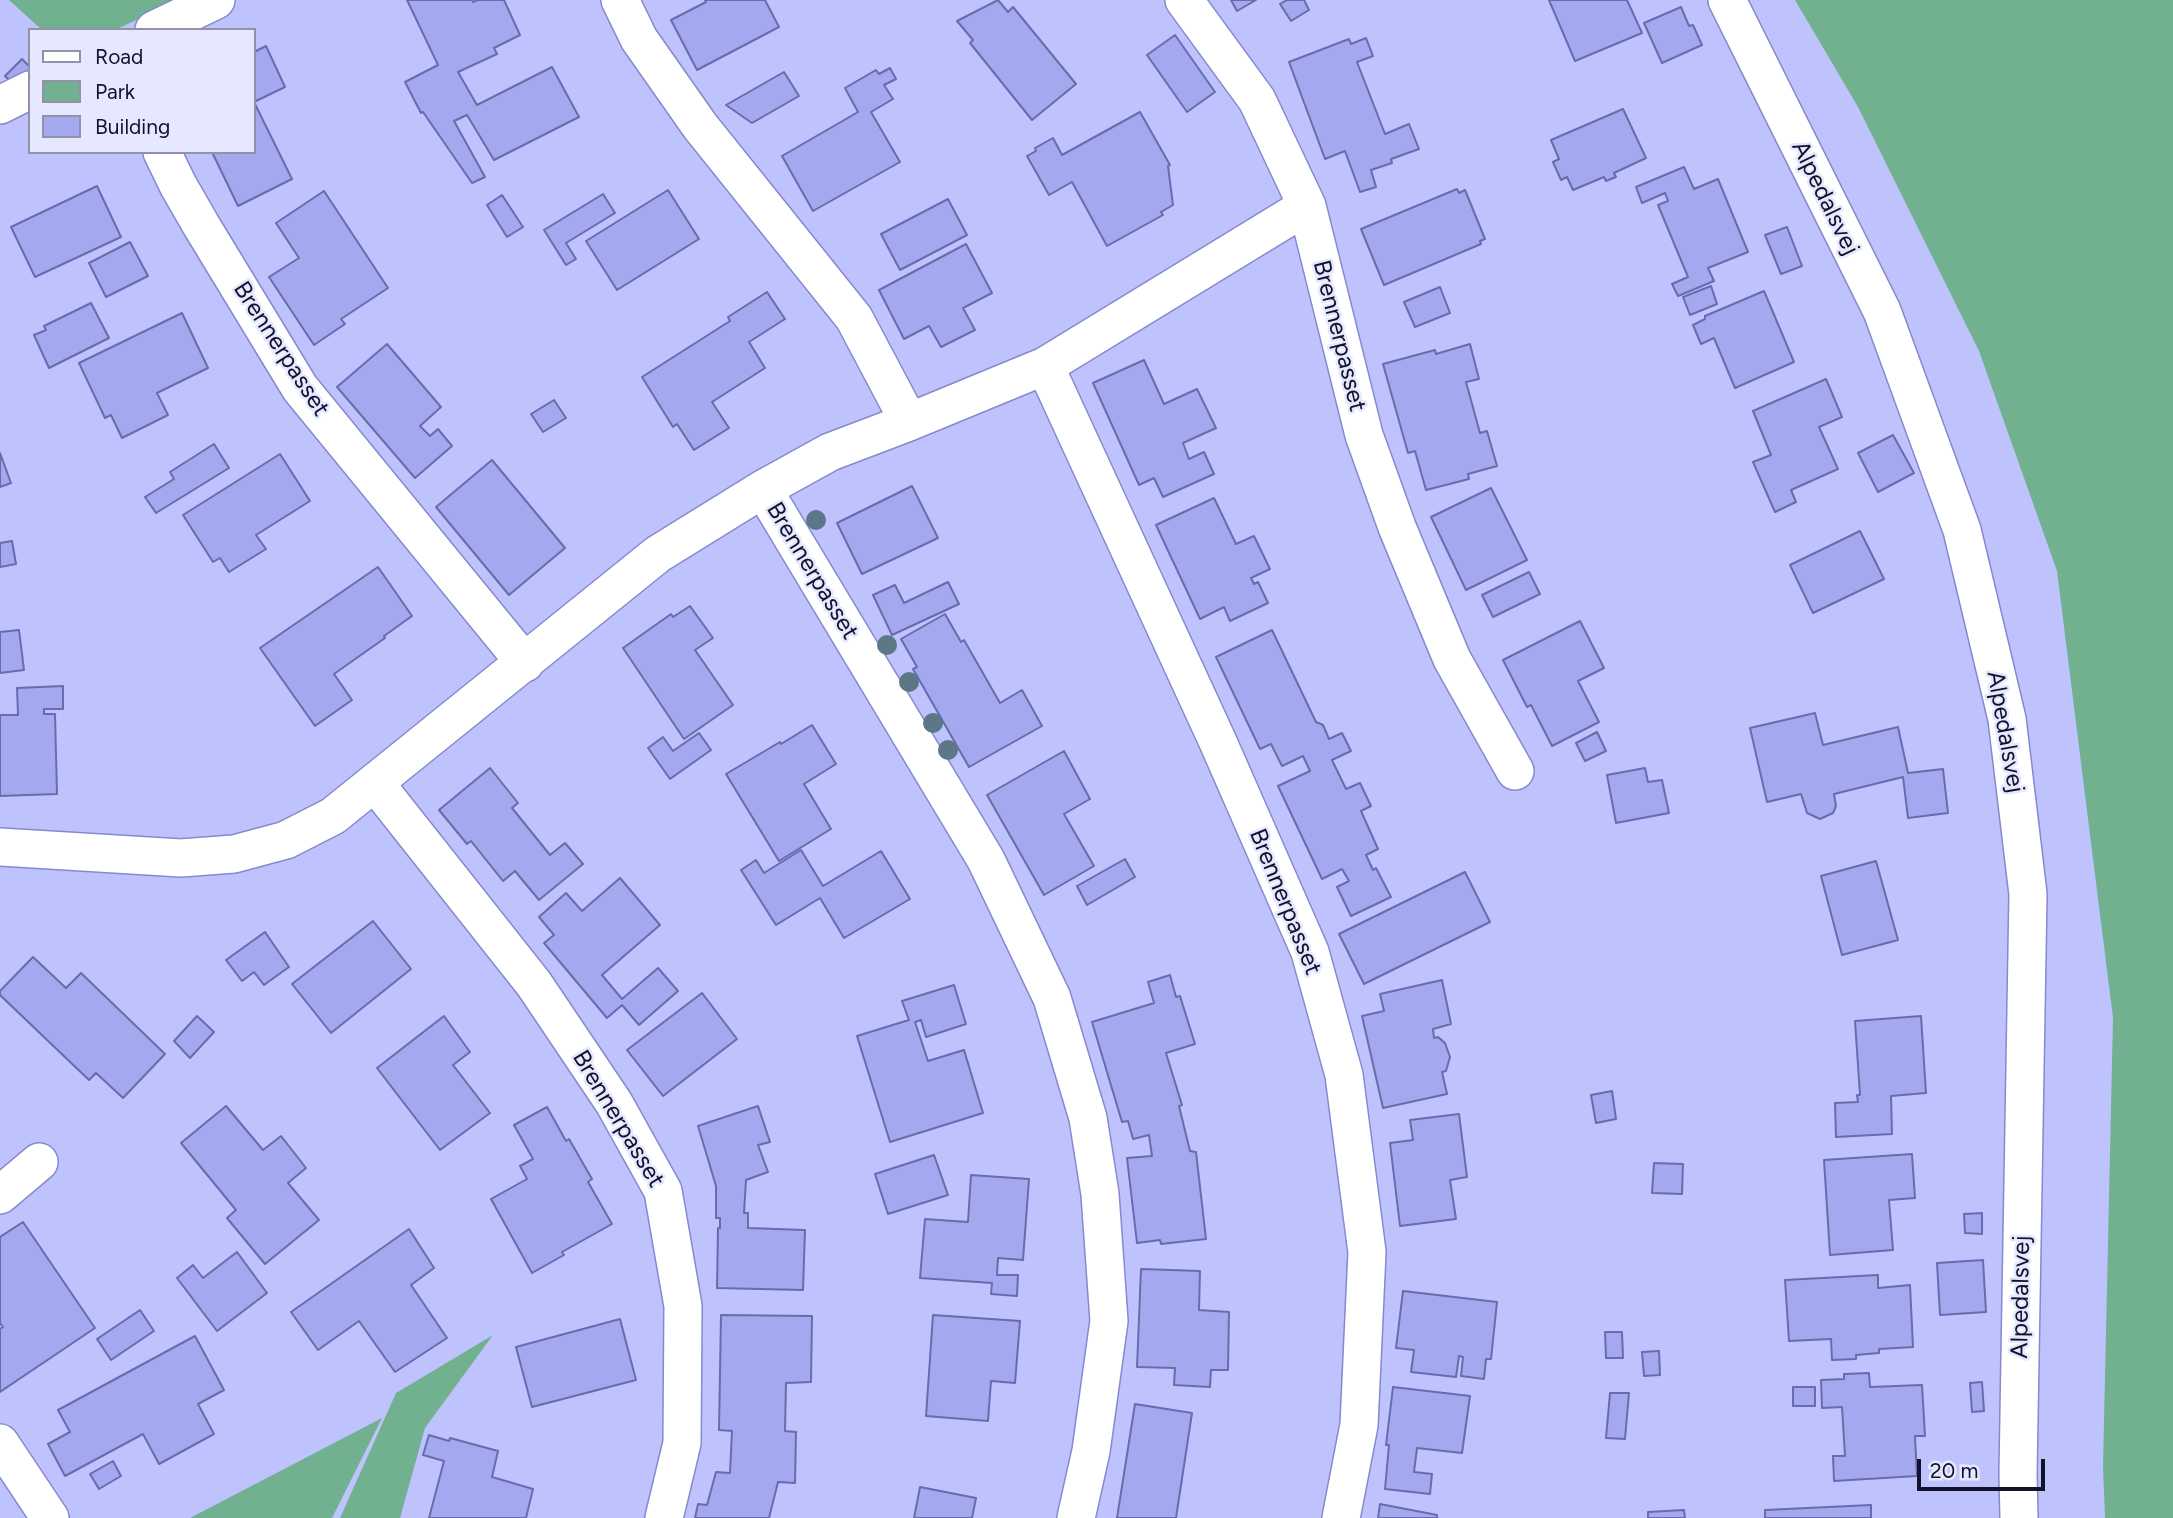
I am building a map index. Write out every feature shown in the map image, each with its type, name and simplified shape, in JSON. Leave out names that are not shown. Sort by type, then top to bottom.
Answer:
[{"type":"street","points":[[158,28],[216,0]]},
{"type":"street","points":[[620,0],[639,39],[700,126],[854,318],[909,422]]},
{"type":"street","name":"Brennerpasset","points":[[1184,0],[1257,100],[1307,205],[1364,435],[1397,527],[1452,659],[1515,771]]},
{"type":"street","name":"Alpedalsvej","points":[[1727,0],[1882,311],[1962,530],[2007,719],[2028,894],[2018,1474],[2020,1518]]},
{"type":"street","points":[[0,105],[28,91]]},
{"type":"street","name":"Brennerpasset","points":[[163,154],[190,205],[300,388],[525,663]]},
{"type":"street","name":"Brennerpasset","points":[[0,846],[181,858],[234,854],[286,840],[333,816],[659,554],[762,489],[830,452],[1045,366],[1307,205]]},
{"type":"street","name":"Brennerpasset","points":[[1045,366],[1218,741],[1310,952],[1344,1075],[1367,1252],[1359,1425],[1340,1518]]},
{"type":"street","name":"Brennerpasset","points":[[762,489],[986,860],[1052,998],[1088,1118],[1100,1194],[1110,1321],[1091,1451],[1076,1518]]},
{"type":"street","name":"Brennerpasset","points":[[375,783],[534,984],[614,1103],[663,1191],[683,1306],[682,1443],[664,1518]]},
{"type":"street","points":[[0,1195],[39,1162]]},
{"type":"street","points":[[0,1443],[50,1518]]},
{"type":"green space","points":[[9,0],[179,0],[119,28],[40,28]]},
{"type":"green space","points":[[1795,0],[2173,0],[2173,1518],[2105,1518],[2103,1466],[2113,1018],[2057,571],[1979,351],[1858,107]]},
{"type":"green space","points":[[493,1335],[425,1428],[400,1518],[340,1518],[396,1393]]},
{"type":"green space","points":[[382,1418],[332,1518],[190,1518]]},
{"type":"building","points":[[407,0],[504,0],[520,35],[494,48],[497,54],[458,72],[477,105],[552,67],[579,117],[494,160],[467,115],[454,121],[485,177],[472,183],[423,112],[421,113],[405,82],[438,65]]},
{"type":"building","points":[[705,0],[765,0],[779,27],[697,70],[671,20],[706,2]]},
{"type":"building","points":[[998,0],[1008,12],[1013,7],[1076,84],[1032,120],[970,43],[973,40],[957,21]]},
{"type":"building","points":[[1231,0],[1256,0],[1237,11]]},
{"type":"building","points":[[1287,0],[1304,0],[1309,10],[1291,21],[1280,4]]},
{"type":"building","points":[[1549,0],[1627,0],[1642,33],[1575,61]]},
{"type":"building","points":[[1681,7],[1689,26],[1693,25],[1702,45],[1662,63],[1644,23]]},
{"type":"building","points":[[1175,35],[1215,92],[1187,112],[1147,55]]},
{"type":"building","points":[[1366,38],[1373,56],[1357,62],[1385,134],[1409,124],[1419,149],[1371,170],[1376,187],[1360,192],[1345,151],[1325,159],[1289,62],[1349,39],[1351,44]]},
{"type":"building","points":[[266,46],[285,87],[256,101],[256,51]]},
{"type":"building","points":[[22,59],[28,65],[28,78],[17,88],[5,76]]},
{"type":"building","points":[[890,68],[896,79],[884,85],[893,99],[871,112],[900,162],[813,211],[782,156],[858,112],[845,88],[876,70],[879,74]]},
{"type":"building","points":[[784,72],[799,96],[752,123],[726,105]]},
{"type":"building","points":[[256,106],[292,179],[238,206],[213,154],[256,154]]},
{"type":"building","points":[[1623,109],[1646,158],[1614,173],[1616,177],[1606,181],[1604,177],[1573,190],[1567,177],[1561,180],[1553,162],[1559,159],[1551,140]]},
{"type":"building","points":[[1140,112],[1170,165],[1173,205],[1161,212],[1163,215],[1107,246],[1072,182],[1049,195],[1027,156],[1053,138],[1062,155]]},
{"type":"building","points":[[1684,167],[1694,189],[1718,179],[1748,252],[1708,268],[1714,281],[1678,296],[1672,284],[1688,277],[1658,205],[1668,201],[1665,193],[1642,203],[1636,187]]},
{"type":"building","points":[[97,186],[121,237],[35,277],[11,227]]},
{"type":"building","points":[[1457,189],[1459,193],[1465,190],[1485,239],[1480,241],[1481,244],[1384,285],[1361,229]]},
{"type":"building","points":[[668,190],[699,239],[617,290],[586,241]]},
{"type":"building","points":[[324,191],[388,288],[341,319],[345,324],[314,345],[269,277],[299,258],[276,223]]},
{"type":"building","points":[[603,194],[615,213],[566,243],[576,259],[566,265],[544,230]]},
{"type":"building","points":[[502,195],[523,227],[507,237],[487,205]]},
{"type":"building","points":[[948,199],[967,235],[900,270],[881,234]]},
{"type":"building","points":[[1787,227],[1802,266],[1781,274],[1765,235]]},
{"type":"building","points":[[130,242],[148,276],[106,297],[89,263]]},
{"type":"building","points":[[966,244],[992,293],[963,308],[975,330],[941,347],[929,326],[904,339],[879,290]]},
{"type":"building","points":[[1711,286],[1717,304],[1690,315],[1683,297]]},
{"type":"building","points":[[1440,287],[1450,313],[1415,327],[1404,302]]},
{"type":"building","points":[[1764,291],[1794,362],[1735,388],[1714,338],[1701,344],[1693,325],[1705,319],[1705,316]]},
{"type":"building","points":[[767,292],[785,319],[749,342],[765,368],[712,402],[729,428],[694,450],[677,424],[673,427],[642,377],[730,321],[728,317]]},
{"type":"building","points":[[91,303],[109,338],[49,368],[34,335],[46,330],[44,326]]},
{"type":"building","points":[[182,313],[208,368],[157,393],[168,415],[122,438],[111,415],[105,418],[79,363]]},
{"type":"building","points":[[387,344],[441,407],[420,426],[430,436],[438,429],[452,446],[415,478],[337,387]]},
{"type":"building","points":[[1470,344],[1479,379],[1466,382],[1480,433],[1487,431],[1497,466],[1468,474],[1469,479],[1426,490],[1415,451],[1408,453],[1383,364],[1435,350],[1436,354]]},
{"type":"building","points":[[1144,360],[1164,404],[1197,389],[1216,428],[1183,443],[1189,459],[1204,452],[1214,474],[1163,497],[1154,478],[1139,485],[1093,383]]},
{"type":"building","points":[[1826,379],[1842,417],[1819,427],[1838,469],[1791,490],[1796,502],[1775,512],[1753,462],[1771,455],[1753,411]]},
{"type":"building","points":[[554,400],[566,418],[543,432],[531,414]]},
{"type":"building","points":[[1893,435],[1914,473],[1878,492],[1858,453]]},
{"type":"building","points":[[214,444],[229,468],[156,513],[145,497],[174,479],[170,472]]},
{"type":"building","points":[[0,453],[11,483],[0,487]]},
{"type":"building","points":[[280,454],[310,501],[256,535],[266,549],[229,572],[220,558],[213,562],[183,515]]},
{"type":"building","points":[[492,460],[565,548],[509,595],[436,507]]},
{"type":"building","points":[[912,486],[938,538],[862,574],[837,523]]},
{"type":"building","points":[[1491,488],[1527,560],[1466,590],[1431,517]]},
{"type":"building","points":[[1214,498],[1236,544],[1254,536],[1270,569],[1251,578],[1254,584],[1258,582],[1268,603],[1230,621],[1224,607],[1200,619],[1156,525]]},
{"type":"building","points":[[1860,531],[1884,579],[1813,613],[1790,565]]},
{"type":"building","points":[[12,541],[16,564],[0,567],[0,543]]},
{"type":"building","points":[[378,567],[412,616],[334,674],[352,700],[315,726],[260,648]]},
{"type":"building","points":[[1529,572],[1540,594],[1493,617],[1482,595]]},
{"type":"building","points":[[948,582],[959,604],[892,635],[873,595],[895,585],[904,603]]},
{"type":"building","points":[[690,606],[713,638],[695,650],[733,705],[684,739],[623,648],[671,614],[673,617]]},
{"type":"building","points":[[945,614],[961,642],[964,640],[1000,703],[1022,690],[1042,726],[969,767],[913,669],[917,667],[901,639]]},
{"type":"building","points":[[1580,621],[1604,668],[1578,681],[1599,722],[1552,746],[1531,705],[1527,707],[1503,660]]},
{"type":"building","points":[[19,630],[24,670],[0,673],[0,632]]},
{"type":"building","points":[[1272,630],[1316,722],[1323,725],[1329,739],[1342,733],[1351,751],[1332,760],[1346,789],[1360,783],[1371,806],[1361,811],[1378,849],[1366,855],[1391,897],[1351,916],[1337,887],[1349,881],[1342,869],[1322,879],[1278,786],[1310,771],[1303,756],[1282,766],[1271,744],[1260,749],[1216,657]]},
{"type":"building","points":[[63,686],[63,709],[44,709],[44,714],[55,714],[57,794],[0,796],[0,715],[18,715],[17,688]]},
{"type":"building","points":[[1815,713],[1823,745],[1898,727],[1908,773],[1943,769],[1948,813],[1908,818],[1903,777],[1834,794],[1836,806],[1833,813],[1820,819],[1807,813],[1801,794],[1767,802],[1750,728]]},
{"type":"building","points":[[812,725],[836,764],[804,784],[831,829],[779,861],[726,774]]},
{"type":"building","points":[[1597,732],[1606,751],[1585,761],[1576,743]]},
{"type":"building","points":[[699,733],[711,750],[670,779],[648,748],[663,737],[673,751]]},
{"type":"building","points":[[1064,751],[1090,799],[1064,814],[1094,866],[1044,895],[987,795]]},
{"type":"building","points":[[490,768],[518,803],[512,808],[550,855],[565,843],[583,864],[539,900],[515,871],[503,881],[471,841],[467,844],[439,810]]},
{"type":"building","points":[[1645,768],[1648,782],[1662,780],[1669,813],[1616,823],[1607,775]]},
{"type":"building","points":[[801,850],[823,886],[881,851],[910,899],[844,938],[820,898],[776,925],[741,870],[756,860],[764,873]]},
{"type":"building","points":[[1125,859],[1135,877],[1087,905],[1077,886]]},
{"type":"building","points":[[1876,861],[1898,940],[1842,955],[1821,876]]},
{"type":"building","points":[[1465,872],[1490,922],[1364,984],[1339,934]]},
{"type":"building","points":[[620,878],[660,925],[602,975],[622,999],[658,968],[678,991],[639,1025],[622,1005],[607,1018],[544,943],[554,935],[539,917],[566,893],[582,911]]},
{"type":"building","points":[[373,921],[411,969],[331,1033],[292,984]]},
{"type":"building","points":[[265,932],[289,967],[264,985],[254,972],[242,981],[226,960]]},
{"type":"building","points":[[33,957],[66,988],[81,973],[165,1054],[123,1098],[96,1073],[89,1080],[0,995],[0,991]]},
{"type":"building","points":[[1170,975],[1176,997],[1180,996],[1195,1044],[1166,1053],[1182,1105],[1179,1106],[1190,1151],[1196,1152],[1206,1239],[1161,1244],[1160,1240],[1137,1243],[1127,1158],[1152,1156],[1149,1135],[1133,1139],[1128,1121],[1122,1122],[1092,1022],[1154,1003],[1148,982]]},
{"type":"building","points":[[1442,980],[1451,1024],[1433,1029],[1434,1038],[1438,1037],[1445,1043],[1450,1057],[1446,1071],[1442,1072],[1447,1094],[1383,1108],[1362,1016],[1384,1011],[1380,994]]},
{"type":"building","points":[[954,985],[966,1024],[926,1037],[921,1020],[915,1022],[928,1061],[964,1050],[983,1113],[890,1142],[857,1036],[909,1020],[902,1001]]},
{"type":"building","points":[[702,993],[737,1039],[663,1096],[627,1050]]},
{"type":"building","points":[[197,1016],[214,1032],[190,1058],[174,1041]]},
{"type":"building","points":[[444,1016],[470,1052],[453,1065],[490,1113],[440,1150],[377,1068]]},
{"type":"building","points":[[1921,1016],[1926,1093],[1891,1096],[1892,1134],[1836,1137],[1835,1103],[1858,1102],[1857,1095],[1860,1095],[1855,1021]]},
{"type":"building","points":[[1612,1091],[1616,1119],[1596,1123],[1591,1095]]},
{"type":"building","points":[[226,1106],[263,1150],[281,1136],[306,1168],[288,1183],[319,1220],[265,1264],[227,1218],[236,1210],[181,1143]]},
{"type":"building","points":[[758,1106],[770,1142],[758,1145],[768,1172],[746,1180],[744,1213],[748,1213],[748,1228],[805,1230],[803,1290],[717,1288],[720,1218],[716,1218],[716,1186],[698,1126]]},
{"type":"building","points":[[547,1107],[592,1179],[588,1182],[612,1224],[562,1252],[564,1255],[532,1273],[491,1199],[527,1179],[520,1166],[533,1159],[514,1125]]},
{"type":"building","points":[[1459,1114],[1467,1177],[1450,1180],[1456,1219],[1400,1226],[1390,1143],[1413,1140],[1410,1120]]},
{"type":"building","points":[[1912,1154],[1915,1198],[1889,1200],[1893,1250],[1830,1255],[1824,1160]]},
{"type":"building","points":[[934,1155],[948,1195],[888,1214],[875,1174]]},
{"type":"building","points":[[1654,1163],[1683,1164],[1682,1194],[1652,1193]]},
{"type":"building","points":[[971,1175],[1029,1179],[1023,1260],[998,1258],[997,1275],[1018,1275],[1017,1296],[991,1294],[992,1283],[920,1278],[925,1219],[968,1222]]},
{"type":"building","points":[[1982,1213],[1982,1234],[1965,1233],[1964,1214]]},
{"type":"building","points":[[23,1222],[95,1328],[0,1392],[0,1329],[3,1327],[0,1323],[0,1237]]},
{"type":"building","points":[[409,1229],[434,1268],[411,1285],[447,1338],[395,1372],[359,1321],[318,1350],[291,1312]]},
{"type":"building","points":[[237,1252],[267,1293],[217,1331],[177,1278],[193,1265],[203,1278]]},
{"type":"building","points":[[1983,1260],[1986,1312],[1940,1315],[1937,1263]]},
{"type":"building","points":[[1141,1269],[1200,1271],[1199,1310],[1229,1312],[1228,1370],[1211,1370],[1210,1387],[1174,1385],[1175,1368],[1137,1367]]},
{"type":"building","points":[[1878,1275],[1878,1288],[1910,1285],[1913,1347],[1879,1349],[1879,1353],[1856,1355],[1856,1359],[1832,1360],[1831,1339],[1789,1341],[1785,1280]]},
{"type":"building","points":[[1403,1291],[1497,1302],[1491,1359],[1486,1359],[1484,1379],[1461,1376],[1463,1357],[1459,1356],[1456,1377],[1411,1372],[1414,1350],[1396,1348]]},
{"type":"building","points":[[140,1310],[154,1331],[111,1360],[97,1339]]},
{"type":"building","points":[[721,1315],[812,1316],[811,1382],[786,1383],[785,1431],[796,1432],[795,1483],[778,1482],[769,1518],[695,1518],[698,1504],[707,1505],[716,1472],[730,1473],[732,1431],[719,1430]]},
{"type":"building","points":[[933,1315],[1020,1321],[1015,1383],[991,1381],[988,1421],[926,1416]]},
{"type":"building","points":[[620,1319],[636,1380],[532,1407],[516,1347]]},
{"type":"building","points":[[1605,1332],[1622,1332],[1623,1358],[1606,1358]]},
{"type":"building","points":[[195,1336],[224,1390],[198,1404],[214,1434],[159,1464],[143,1434],[65,1476],[48,1444],[70,1432],[58,1410]]},
{"type":"building","points":[[1659,1351],[1660,1375],[1644,1376],[1642,1352]]},
{"type":"building","points":[[1869,1373],[1870,1387],[1922,1385],[1925,1436],[1915,1436],[1917,1476],[1834,1481],[1833,1456],[1845,1456],[1842,1407],[1822,1408],[1821,1380],[1844,1379],[1844,1374]]},
{"type":"building","points":[[1982,1382],[1984,1411],[1972,1412],[1970,1383]]},
{"type":"building","points":[[1393,1387],[1470,1396],[1462,1453],[1417,1448],[1414,1472],[1432,1474],[1430,1494],[1385,1489],[1389,1445],[1386,1445]]},
{"type":"building","points":[[1793,1387],[1815,1387],[1815,1406],[1793,1406]]},
{"type":"building","points":[[1610,1393],[1629,1393],[1625,1439],[1606,1438]]},
{"type":"building","points":[[1135,1404],[1192,1413],[1176,1518],[1117,1518]]},
{"type":"building","points":[[429,1435],[498,1451],[492,1477],[533,1489],[526,1518],[429,1518],[444,1461],[423,1455]]},
{"type":"building","points":[[113,1461],[121,1476],[99,1489],[90,1474]]},
{"type":"building","points":[[920,1487],[976,1498],[972,1518],[914,1518]]},
{"type":"building","points":[[1380,1504],[1437,1515],[1437,1518],[1378,1518]]},
{"type":"building","points":[[1871,1505],[1871,1518],[1765,1518],[1765,1510]]},
{"type":"building","points":[[1684,1510],[1685,1518],[1648,1518],[1648,1512]]}]
